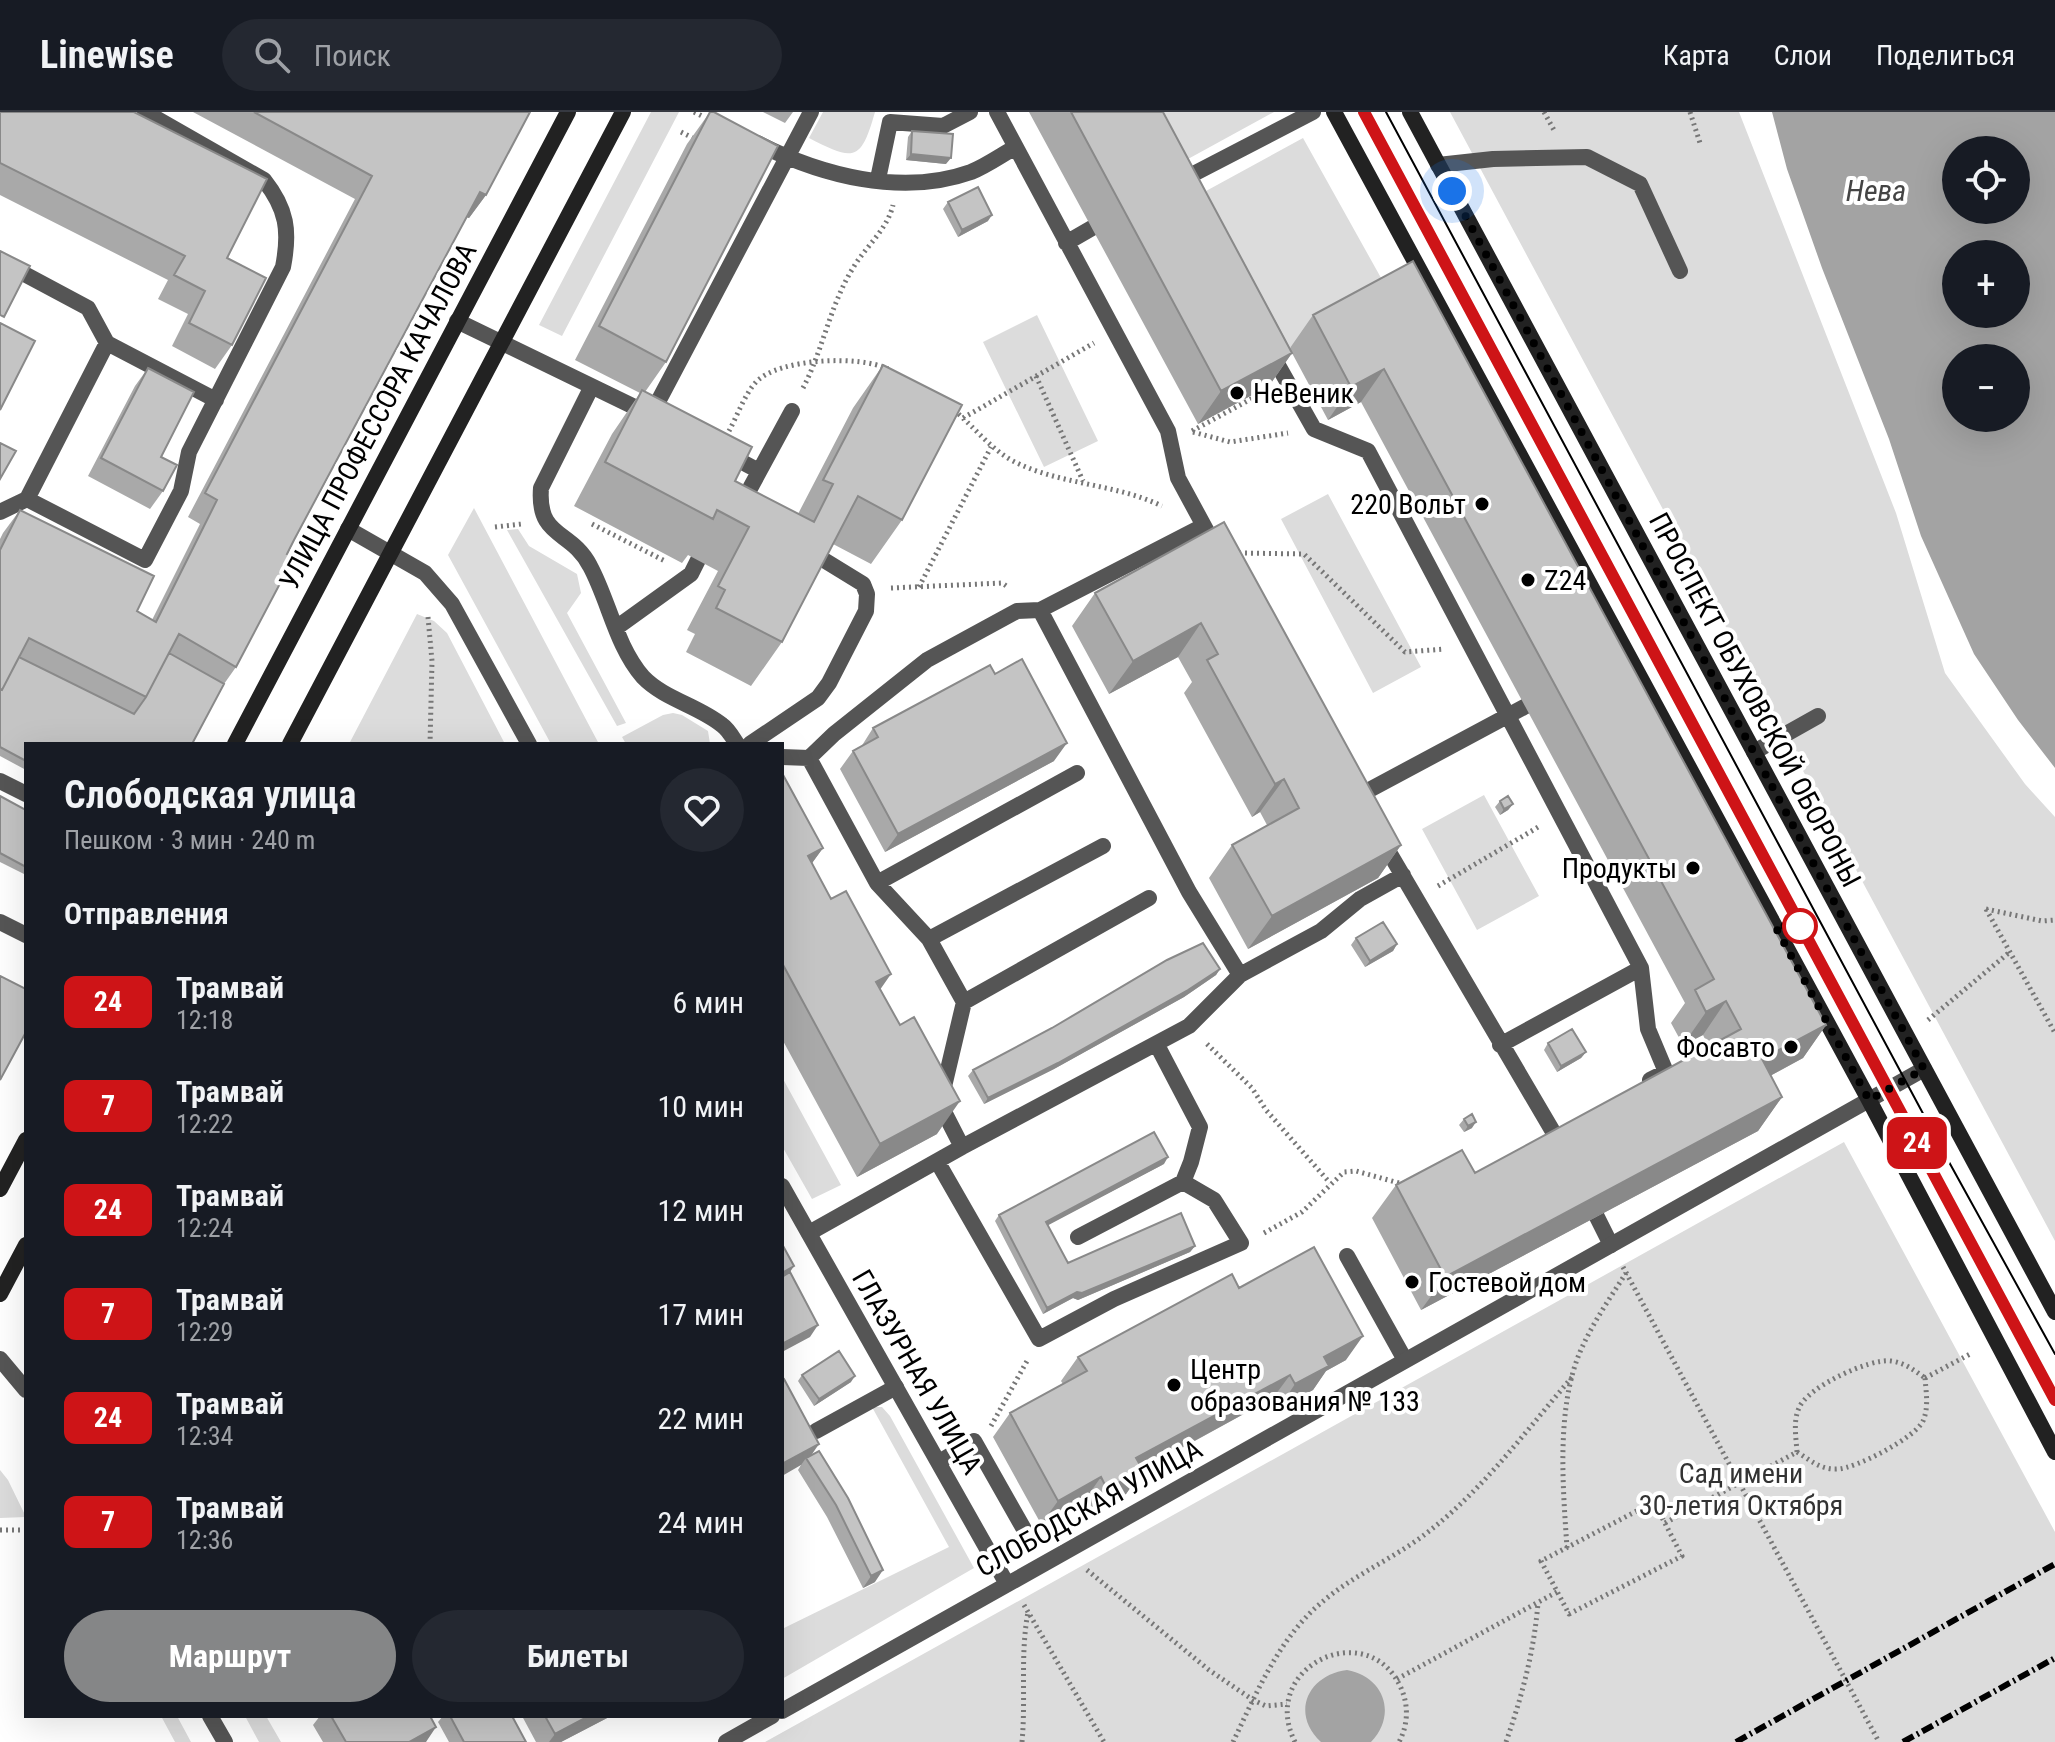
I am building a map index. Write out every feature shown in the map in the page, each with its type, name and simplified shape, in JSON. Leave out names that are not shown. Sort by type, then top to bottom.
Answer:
[{"type":"main road","name":"УЛИЦА ПРОФЕССОРА КАЧАЛОВА","points":[[236,742],[568,112]]},
{"type":"main road","points":[[291,742],[623,112]]},
{"type":"main road","points":[[1334,112],[1621,656],[1869,1100],[2055,1452]]},
{"type":"main road","name":"ПРОСПЕКТ ОБУХОВСКОЙ ОБОРОНЫ","points":[[1410,112],[2055,1312]]},
{"type":"main road","points":[[0,1189],[6,1162],[24,1142]]},
{"type":"main road","points":[[0,1294],[24,1249]]},
{"type":"street","points":[[27,499],[145,560],[181,491],[189,452],[283,267],[287,243],[285,219],[278,197],[264,180],[145,112]]},
{"type":"street","points":[[457,321],[657,418],[811,112]]},
{"type":"street","points":[[878,179],[890,122],[943,126],[970,112]]},
{"type":"street","points":[[997,112],[1168,431],[1178,478],[1222,559]]},
{"type":"street","points":[[1174,184],[1313,112]]},
{"type":"street","points":[[747,138],[787,159],[821,171],[899,181],[938,180],[972,171],[1014,148]]},
{"type":"street","points":[[1438,165],[1493,159],[1587,157],[1640,184],[1680,271]]},
{"type":"street","points":[[1066,243],[1092,228]]},
{"type":"street","points":[[0,261],[88,308],[107,343],[216,400]]},
{"type":"street","points":[[1264,340],[1314,429],[1368,451],[1641,968],[1648,1029],[1666,1072],[1641,1085]]},
{"type":"street","points":[[0,512],[27,499],[107,343]]},
{"type":"street","points":[[591,388],[541,488],[539,506],[545,521],[576,546],[590,565],[616,628],[645,678],[723,725],[736,742]]},
{"type":"street","points":[[735,517],[792,411]]},
{"type":"street","points":[[712,446],[759,471]]},
{"type":"street","points":[[784,757],[809,758],[834,734],[927,660],[1017,611],[1040,610],[1203,526]]},
{"type":"street","points":[[348,529],[425,573],[452,604],[528,742]]},
{"type":"street","points":[[753,742],[818,698],[866,611],[867,594],[863,584],[819,557]]},
{"type":"street","points":[[616,628],[694,567]]},
{"type":"street","points":[[1040,610],[1189,892],[1240,975]]},
{"type":"street","points":[[1526,706],[1362,802],[1500,1045],[1562,1147]]},
{"type":"street","points":[[1754,752],[1818,716]]},
{"type":"street","points":[[809,758],[877,883],[929,939],[964,1002],[939,1104]]},
{"type":"street","points":[[877,883],[1077,773]]},
{"type":"street","points":[[0,781],[24,793]]},
{"type":"street","points":[[929,939],[1103,846]]},
{"type":"street","points":[[809,1233],[1189,1026],[1240,975],[1321,931],[1360,899],[1403,875]]},
{"type":"street","points":[[964,1002],[1149,898]]},
{"type":"street","points":[[0,922],[24,934]]},
{"type":"street","points":[[1500,1045],[1641,968]]},
{"type":"street","points":[[1078,1237],[1183,1182],[1200,1127],[1157,1045]]},
{"type":"street","name":"СЛОБОДСКАЯ УЛИЦА","points":[[784,1710],[1924,1069]]},
{"type":"street","points":[[925,1077],[962,1147]]},
{"type":"street","points":[[937,1161],[1039,1339],[1114,1299],[1241,1243],[1214,1200],[1183,1182]]},
{"type":"street","name":"ГЛАЗУРНАЯ УЛИЦА","points":[[784,1189],[1007,1584]]},
{"type":"street","points":[[1597,1217],[1611,1245]]},
{"type":"street","points":[[1347,1256],[1405,1360]]},
{"type":"street","points":[[0,1359],[24,1388]]},
{"type":"street","points":[[816,1431],[896,1387]]},
{"type":"street","points":[[939,1462],[974,1441],[1025,1531]]},
{"type":"street","points":[[211,1718],[225,1742]]},
{"type":"street","points":[[726,1742],[768,1718]]},
{"type":"path","points":[[694,112],[702,116]]},
{"type":"path","points":[[1691,113],[1700,143]]},
{"type":"path","points":[[681,132],[700,142]]},
{"type":"path","points":[[818,361],[823,334],[853,268],[889,219],[899,181]]},
{"type":"path","points":[[963,418],[1114,332]]},
{"type":"path","points":[[712,446],[757,380],[784,368],[818,361],[846,360],[880,365],[891,371]]},
{"type":"path","points":[[1036,376],[1083,481]]},
{"type":"path","points":[[1170,444],[1286,380]]},
{"type":"path","points":[[953,409],[991,447],[1031,469],[1058,478],[1119,490],[1164,507]]},
{"type":"path","points":[[1192,431],[1211,439],[1246,442],[1314,429]]},
{"type":"path","points":[[919,587],[991,447]]},
{"type":"path","points":[[583,519],[694,567]]},
{"type":"path","points":[[1222,559],[1304,554],[1405,652],[1471,646]]},
{"type":"path","points":[[425,573],[432,661],[430,742]]},
{"type":"path","points":[[867,594],[894,587],[1002,583],[1040,610]]},
{"type":"path","points":[[1447,881],[1514,842]]},
{"type":"path","points":[[2055,920],[2042,921],[1986,909],[2055,1033]]},
{"type":"path","points":[[1927,1020],[2011,951]]},
{"type":"path","points":[[1189,1026],[1252,1088],[1266,1110],[1330,1183]]},
{"type":"path","points":[[1241,1243],[1280,1226],[1302,1212],[1344,1172],[1356,1171],[1413,1187]]},
{"type":"path","points":[[1611,1245],[1879,1742]]},
{"type":"path","points":[[1567,1548],[1564,1451],[1567,1403],[1584,1343],[1626,1273]]},
{"type":"path","points":[[974,1441],[991,1425],[1039,1339]]},
{"type":"path","points":[[1925,1378],[1972,1353]]},
{"type":"path","points":[[1797,1452],[1797,1416],[1809,1393],[1871,1362],[1889,1360],[1906,1365],[1925,1378]]},
{"type":"path","points":[[1233,1742],[1253,1700],[1301,1623],[1321,1602],[1437,1524],[1502,1459],[1574,1375]]},
{"type":"path","points":[[1797,1452],[1819,1466],[1835,1469],[1850,1467],[1909,1436],[1922,1424],[1927,1407],[1925,1378]]},
{"type":"path","points":[[1665,1523],[1797,1452]]},
{"type":"path","points":[[1654,1502],[1665,1523],[1682,1556],[1569,1614],[1541,1561],[1654,1502]]},
{"type":"path","points":[[0,1530],[24,1530]]},
{"type":"path","points":[[1067,1551],[1209,1670],[1266,1706],[1287,1704]]},
{"type":"path","points":[[1007,1584],[1028,1611],[1104,1742]]},
{"type":"path","points":[[1397,1679],[1557,1592]]},
{"type":"path","points":[[1506,1742],[1525,1688],[1535,1644],[1538,1602]]},
{"type":"path","points":[[1022,1742],[1024,1634],[1028,1611]]},
{"type":"path","points":[[1295,1742],[1288,1726],[1287,1704],[1292,1688],[1301,1673],[1314,1662],[1329,1655],[1346,1653],[1363,1654],[1379,1661],[1397,1679],[1406,1707],[1405,1728],[1399,1742]]},
{"type":"green space","points":[[651,112],[679,112],[562,336],[539,325]]},
{"type":"green space","points":[[823,112],[875,112],[860,148],[846,153],[809,138]]},
{"type":"green space","points":[[1164,112],[1274,112],[1188,159]]},
{"type":"green space","points":[[1450,112],[1739,112],[1896,513],[1945,673],[2025,784],[2055,817],[2055,1241]]},
{"type":"green space","points":[[1303,138],[1390,294],[1289,348],[1206,191]]},
{"type":"green space","points":[[1037,315],[1098,441],[1044,467],[983,342]]},
{"type":"green space","points":[[1328,494],[1421,667],[1373,693],[1281,519]]},
{"type":"green space","points":[[474,508],[598,742],[550,742],[448,555]]},
{"type":"green space","points":[[518,529],[529,546],[577,574],[581,593],[567,613],[626,723],[617,726],[507,530]]},
{"type":"green space","points":[[417,614],[434,621],[447,633],[504,742],[350,742]]},
{"type":"green space","points":[[663,715],[682,715],[708,731],[710,742],[625,742],[622,737]]},
{"type":"green space","points":[[1484,795],[1539,896],[1477,930],[1422,829]]},
{"type":"green space","points":[[784,1081],[841,1185],[812,1199],[784,1150]]},
{"type":"green space","name":"Сад имени 30-летия Октября","points":[[1844,1142],[2055,1532],[2055,1742],[765,1742]]},
{"type":"green space","points":[[872,1407],[882,1407],[890,1416],[974,1568],[784,1678],[784,1628],[949,1547]]},
{"type":"green space","points":[[0,1470],[8,1480],[24,1517],[0,1518]]},
{"type":"green space","points":[[162,1718],[178,1718],[191,1742],[175,1742]]},
{"type":"green space","points":[[246,1718],[267,1718],[281,1742],[259,1742]]},
{"type":"water","name":"Нева","points":[[1772,112],[2055,112],[2055,768],[1974,654],[1921,536],[1889,439],[1787,169]]},
{"type":"water","points":[[1347,1670],[1370,1680],[1378,1689],[1383,1698],[1384,1720],[1371,1742],[1321,1742],[1306,1719],[1308,1697],[1322,1679]]},
{"type":"building","points":[[0,112],[134,112],[267,179],[227,258],[266,278],[232,345],[189,323],[205,291],[174,275],[185,256],[0,163]]},
{"type":"building","points":[[254,112],[530,112],[486,195],[480,192],[294,540],[287,554],[294,557],[236,667],[179,634],[146,697],[29,638],[2,690],[0,550],[20,510],[154,576],[137,611],[156,622],[217,500],[205,493],[372,176]]},
{"type":"building","points":[[710,112],[778,146],[666,362],[599,326]]},
{"type":"building","points":[[1071,112],[1163,112],[1292,353],[1221,391]]},
{"type":"building","points":[[912,131],[953,134],[951,158],[911,154]]},
{"type":"building","points":[[978,187],[992,215],[962,230],[948,202]]},
{"type":"building","points":[[0,251],[30,266],[4,317],[0,315]]},
{"type":"building","points":[[1413,261],[1826,1025],[1762,1059],[1782,1097],[1445,1277],[1396,1185],[1462,1150],[1475,1173],[1741,1029],[1726,1001],[1706,1012],[1695,990],[1714,979],[1384,369],[1351,387],[1313,315]]},
{"type":"building","points":[[0,323],[35,341],[0,410]]},
{"type":"building","points":[[883,365],[962,405],[902,520],[858,496],[782,642],[716,608],[725,590],[718,586],[749,527],[717,510],[713,519],[605,462],[642,390],[752,447],[735,481],[814,522],[833,484],[823,480]]},
{"type":"building","points":[[148,368],[194,392],[161,457],[177,465],[163,491],[101,458]]},
{"type":"building","points":[[0,443],[16,451],[0,479]]},
{"type":"building","points":[[1224,522],[1401,845],[1272,916],[1232,845],[1299,808],[1284,779],[1275,784],[1207,660],[1218,654],[1201,623],[1133,661],[1095,593]]},
{"type":"building","points":[[169,653],[224,684],[193,742],[24,742],[24,760],[0,747],[0,689],[19,657],[134,714]]},
{"type":"building","points":[[1022,659],[1067,743],[898,834],[853,751],[878,737],[873,728],[990,665],[995,674]]},
{"type":"building","points":[[784,777],[823,848],[808,856],[831,899],[846,891],[891,974],[876,982],[900,1025],[914,1017],[960,1101],[880,1144],[784,967]]},
{"type":"building","points":[[0,796],[24,809],[24,866],[0,853]]},
{"type":"building","points":[[1508,796],[1513,804],[1504,809],[1500,801]]},
{"type":"building","points":[[1383,922],[1397,944],[1370,961],[1356,938]]},
{"type":"building","points":[[1203,943],[1220,969],[1058,1063],[988,1098],[973,1070],[1052,1028],[1167,960]]},
{"type":"building","points":[[0,976],[24,988],[24,1036],[0,1080]]},
{"type":"building","points":[[1572,1029],[1586,1052],[1561,1066],[1548,1043]]},
{"type":"building","points":[[1472,1114],[1476,1122],[1468,1126],[1464,1119]]},
{"type":"building","points":[[1154,1132],[1168,1157],[1046,1222],[1068,1263],[1181,1213],[1195,1246],[1082,1293],[1077,1292],[1047,1308],[999,1215]]},
{"type":"building","name":"Центр образования № 133","points":[[1314,1247],[1363,1336],[1324,1357],[1329,1366],[1295,1384],[1290,1375],[1136,1458],[1143,1470],[1107,1489],[1101,1477],[1058,1501],[1010,1413],[1087,1371],[1078,1357],[1232,1274],[1239,1288]]},
{"type":"building","points":[[784,1248],[794,1266],[784,1272]]},
{"type":"building","points":[[790,1272],[818,1325],[784,1343],[784,1276]]},
{"type":"building","points":[[839,1351],[855,1376],[819,1399],[802,1375]]},
{"type":"building","points":[[784,1379],[819,1444],[784,1463]]},
{"type":"building","points":[[819,1451],[848,1498],[883,1570],[871,1576],[836,1505],[806,1458]]},
{"type":"building","points":[[332,1718],[431,1718],[436,1727],[409,1742],[346,1742]]},
{"type":"building","points":[[451,1718],[513,1718],[526,1742],[464,1742]]},
{"type":"building","points":[[546,1718],[585,1718],[555,1734]]},
{"type":"tram line","points":[[1364,112],[2055,1400]]},
{"type":"tram line","name":"24","points":[[1364,112],[2055,1400]]},
{"type":"tram line","points":[[1386,112],[2055,1354]]},
{"type":"railway","points":[[1736,1742],[2055,1564]]},
{"type":"railway","points":[[1903,1742],[2055,1658]]},
{"type":"place","name":"НеВеник","points":[[1237,393]]},
{"type":"place","name":"220 Вольт","points":[[1482,504]]},
{"type":"place","name":"Z24","points":[[1528,580]]},
{"type":"place","name":"Продукты","points":[[1693,868]]},
{"type":"place","name":"Фосавто","points":[[1791,1047]]},
{"type":"place","name":"Гостевой дом","points":[[1412,1282]]},
{"type":"place","name":"Центр образования № 133","points":[[1174,1385]]},
{"type":"route","points":[[1452,191],[1924,1069],[1869,1100],[1775,926],[1800,926]]}]
